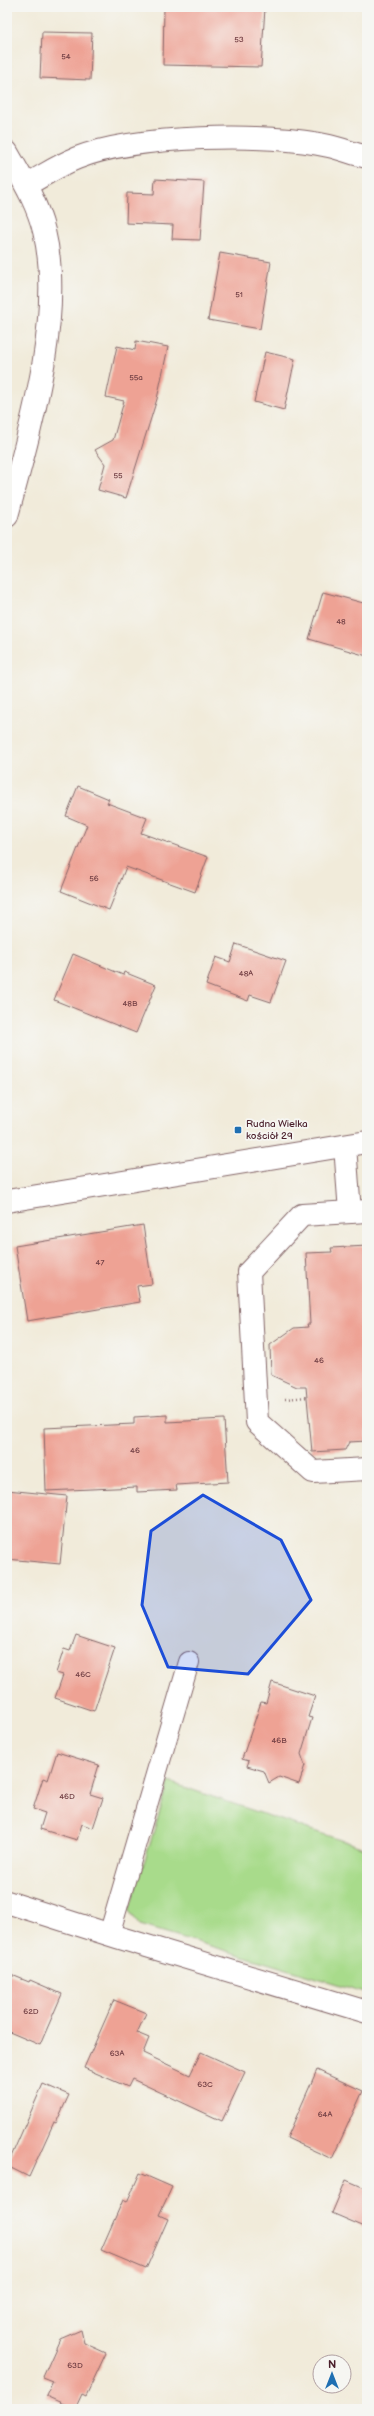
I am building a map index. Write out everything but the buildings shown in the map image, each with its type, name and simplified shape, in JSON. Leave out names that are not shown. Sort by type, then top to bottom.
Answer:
[{"type":"street","points":[[26,185],[77,158],[119,146],[164,141],[267,139],[328,146],[367,157]]},
{"type":"street","points":[[7,152],[38,209],[45,232],[50,274],[48,321],[37,396],[7,516]]},
{"type":"street","points":[[7,1201],[367,1142]]},
{"type":"street","points":[[345,1146],[359,1211],[302,1215],[249,1272],[257,1422],[313,1472],[367,1469]]},
{"type":"street","points":[[7,1902],[109,1935],[367,2012]]},
{"type":"lane","points":[[109,1935],[189,1662]]},
{"type":"highlighted area","points":[[203,1495],[281,1540],[311,1600],[248,1674],[168,1667],[142,1605],[151,1531]]},
{"type":"green space","points":[[169,1782],[367,1849],[367,1993],[140,1925],[129,1911]]},
{"type":"place","name":"Rudna Wielka kościół 29","points":[[238,1130]]}]
